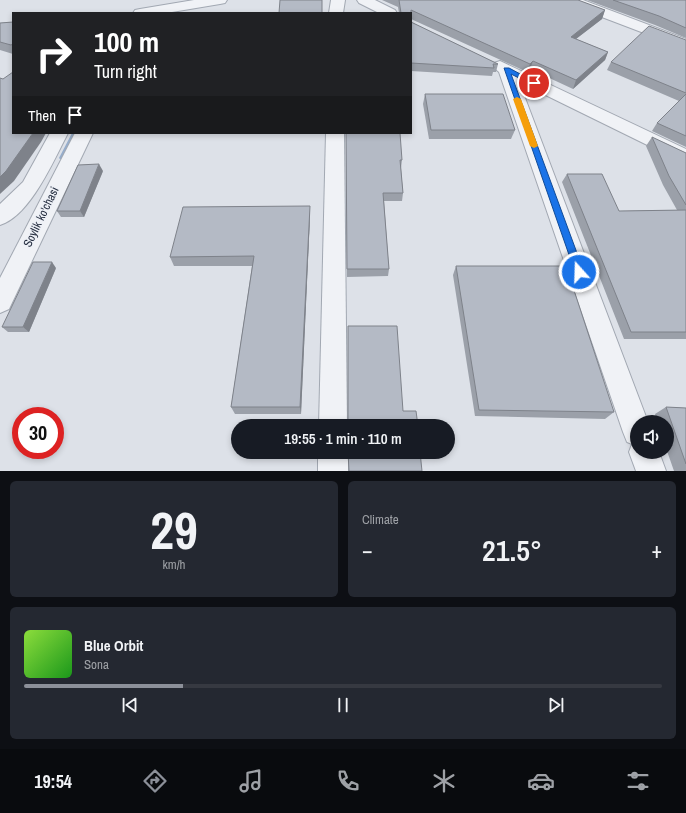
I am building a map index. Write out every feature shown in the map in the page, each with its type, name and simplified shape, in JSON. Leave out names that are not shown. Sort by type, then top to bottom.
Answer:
[{"type":"street","points":[[133,12],[144,0]]},
{"type":"street","points":[[146,12],[220,0]]},
{"type":"street","points":[[336,12],[338,0]]},
{"type":"street","points":[[364,0],[388,12]]},
{"type":"street","points":[[570,0],[686,44]]},
{"type":"street","points":[[486,59],[686,157]]},
{"type":"street","points":[[506,69],[631,415]]},
{"type":"street","points":[[0,217],[30,187],[58,134]]},
{"type":"street","name":"Soylik ko'chasi","points":[[0,302],[83,134]]},
{"type":"street","points":[[333,419],[335,134]]},
{"type":"street","points":[[30,187],[56,187]]},
{"type":"street","points":[[333,459],[333,471]]},
{"type":"street","points":[[647,459],[651,471]]},
{"type":"building","points":[[280,0],[322,0],[322,12],[279,12]]},
{"type":"building","points":[[399,0],[578,0],[605,10],[571,37],[608,52],[576,80],[533,61],[530,64],[411,10],[411,12],[401,12]]},
{"type":"building","points":[[613,0],[686,0],[686,28],[659,16]]},
{"type":"building","points":[[12,22],[12,44],[0,42],[0,23]]},
{"type":"building","points":[[412,22],[498,64],[493,64],[494,68],[412,63]]},
{"type":"building","points":[[649,26],[686,40],[686,93],[611,62]]},
{"type":"building","points":[[12,73],[12,134],[32,134],[0,177],[0,78],[3,79]]},
{"type":"building","points":[[425,94],[503,94],[515,130],[431,130]]},
{"type":"building","points":[[686,94],[686,136],[657,123]]},
{"type":"building","points":[[346,134],[400,134],[402,160],[400,160],[403,193],[383,193],[389,269],[347,269]]},
{"type":"building","points":[[652,137],[686,153],[686,205],[669,176]]},
{"type":"building","points":[[99,164],[80,211],[57,211],[78,165]]},
{"type":"building","points":[[567,174],[602,174],[619,211],[686,210],[686,332],[631,332]]},
{"type":"building","points":[[310,206],[300,407],[231,407],[254,256],[170,257],[183,207]]},
{"type":"building","points":[[33,262],[52,262],[23,327],[2,327]]},
{"type":"building","points":[[456,266],[566,266],[614,412],[479,410]]},
{"type":"building","points":[[348,326],[397,326],[403,411],[416,411],[417,419],[348,419]]},
{"type":"building","points":[[666,407],[686,408],[686,464],[674,430],[674,415],[669,415]]},
{"type":"building","points":[[348,459],[421,459],[422,471],[349,471]]},
{"type":"waterway","points":[[62,158],[74,134]]},
{"type":"slow traffic","points":[[517,99],[534,146]]},
{"type":"route","points":[[534,83],[506,69],[579,272]]}]
